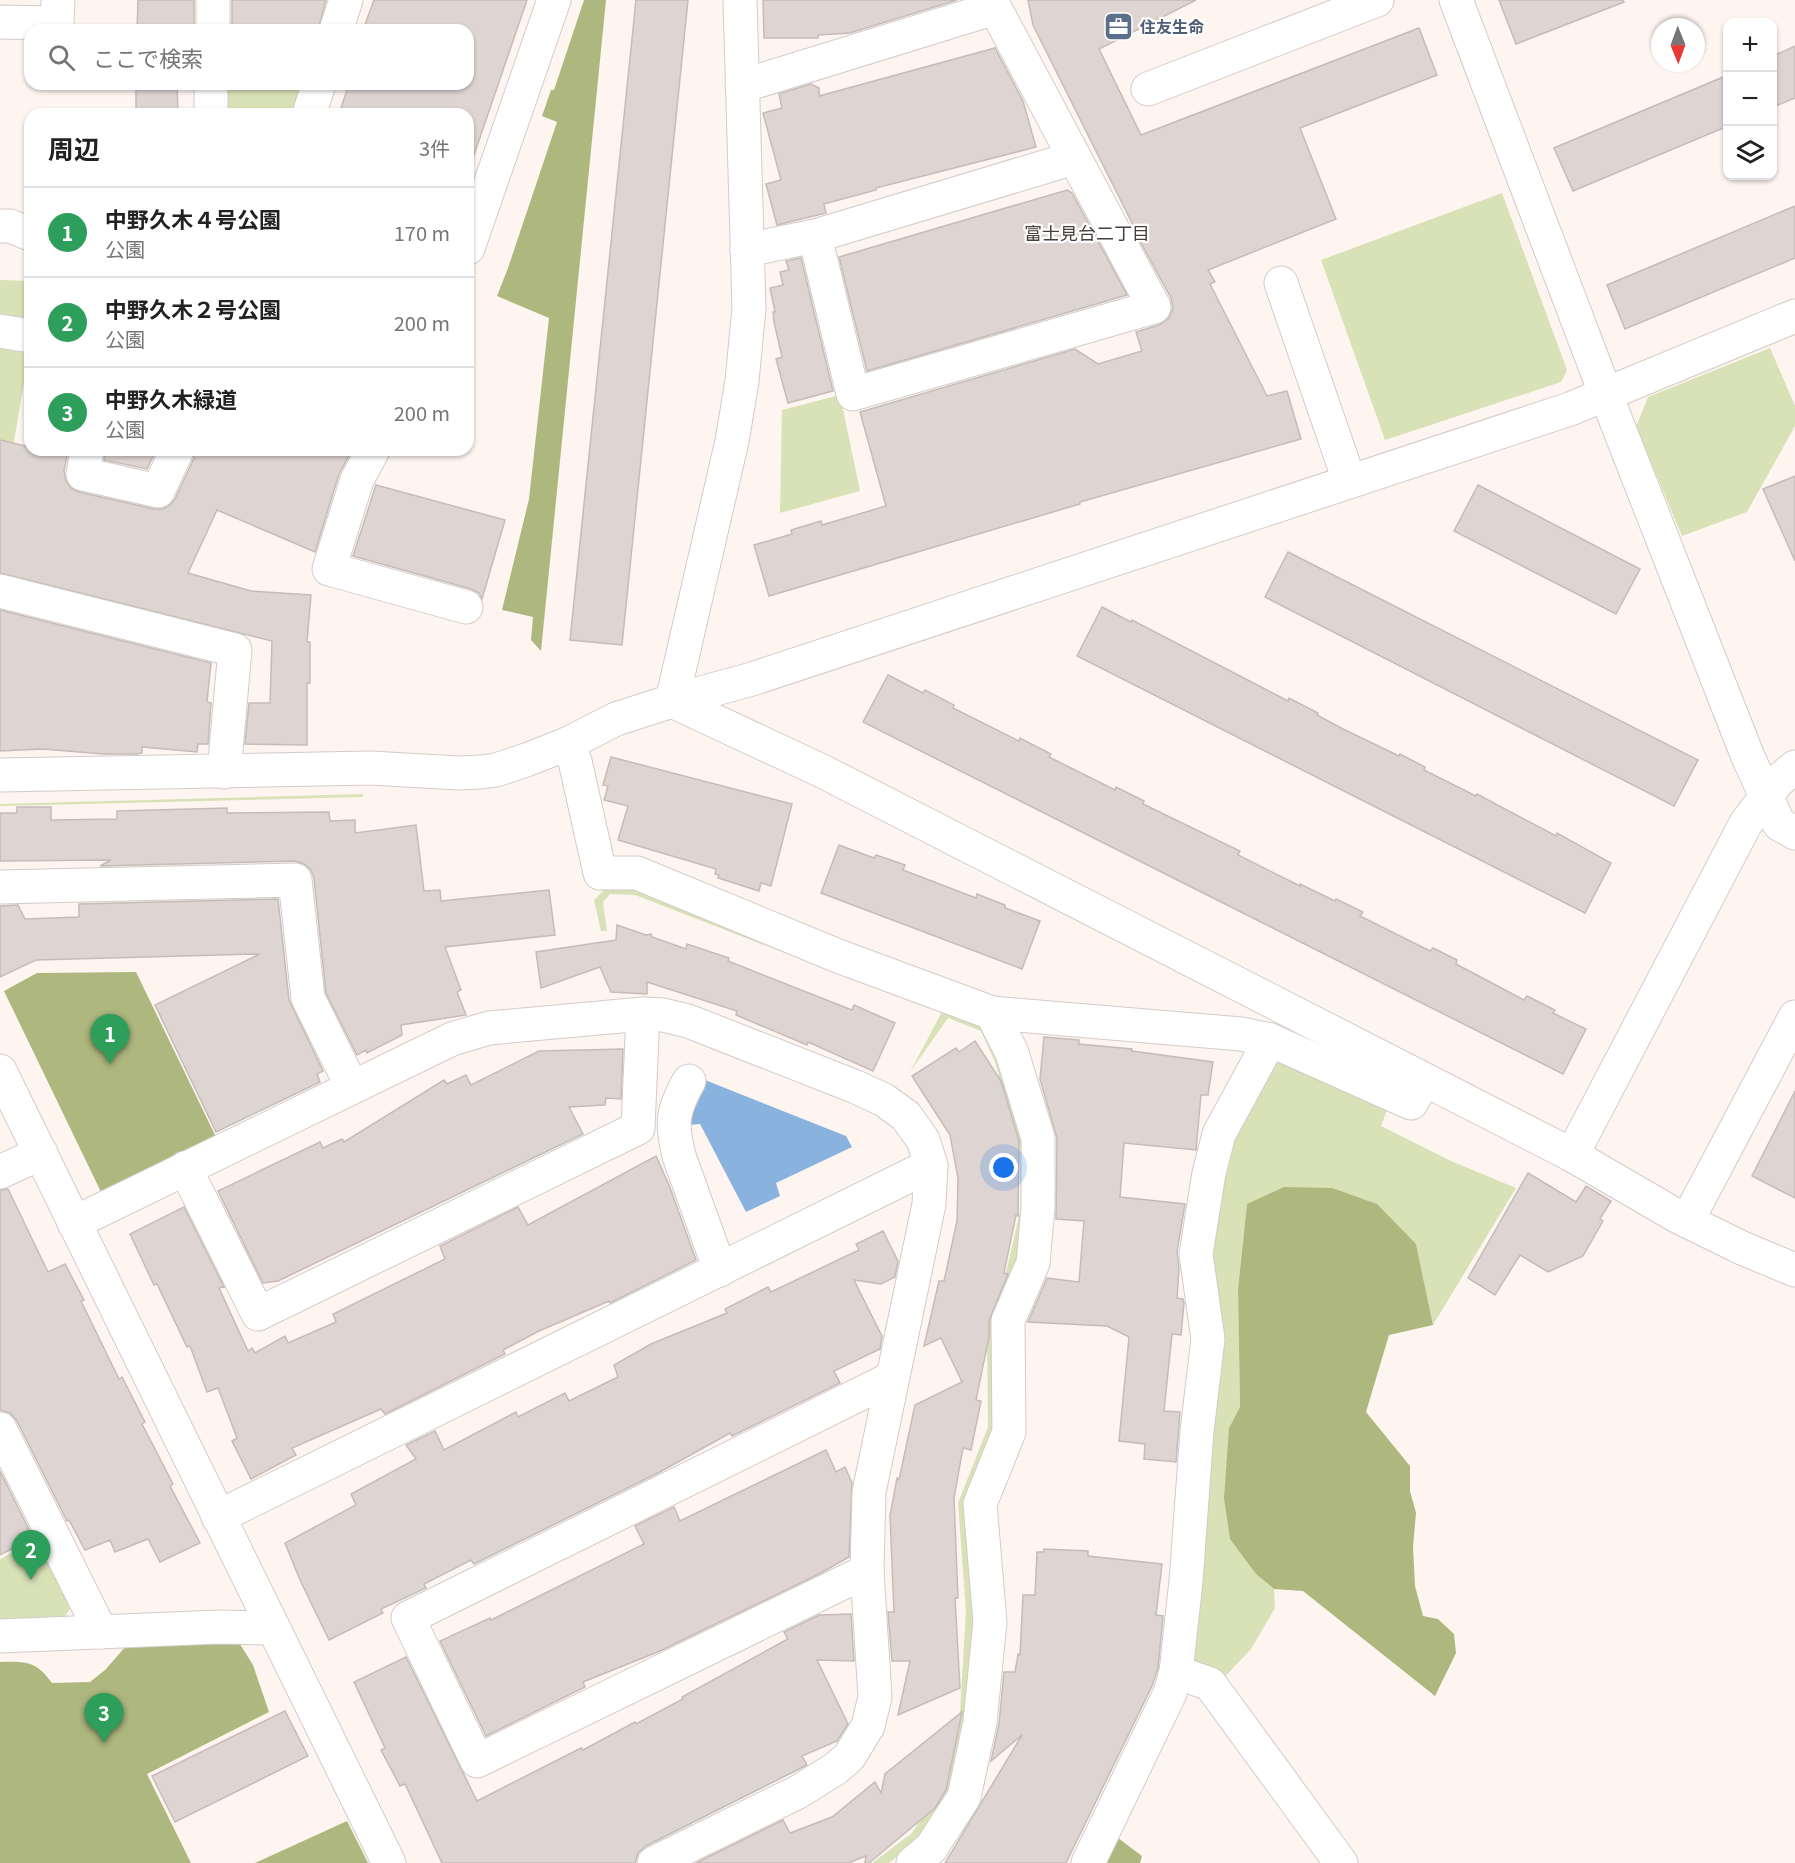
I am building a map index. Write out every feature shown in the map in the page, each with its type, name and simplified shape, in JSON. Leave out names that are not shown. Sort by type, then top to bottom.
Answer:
[{"type":"street","points":[[0,21],[57,23],[58,0]]},
{"type":"street","points":[[213,0],[213,24]]},
{"type":"street","points":[[338,24],[346,0]]},
{"type":"street","points":[[474,231],[554,0]]},
{"type":"street","points":[[672,701],[732,441],[742,381],[749,309],[740,0]]},
{"type":"street","points":[[1148,89],[1377,0]]},
{"type":"street","points":[[1456,0],[1606,395],[1748,758],[1779,824],[1795,833]]},
{"type":"street","points":[[742,86],[995,8],[1154,307],[853,394],[815,236]]},
{"type":"street","points":[[211,108],[212,90]]},
{"type":"street","points":[[311,108],[317,90]]},
{"type":"street","points":[[747,250],[815,236],[1074,158]]},
{"type":"street","points":[[0,226],[10,226],[24,232]]},
{"type":"street","points":[[1281,283],[1350,480]]},
{"type":"street","points":[[0,775],[370,768],[459,773],[496,770],[567,744],[616,719],[752,679],[1570,409],[1795,316]]},
{"type":"street","points":[[0,331],[24,335]]},
{"type":"street","points":[[86,456],[83,474],[158,490],[174,456]]},
{"type":"street","points":[[370,456],[357,480],[329,569],[466,607]]},
{"type":"street","points":[[0,591],[235,650],[224,772]]},
{"type":"street","points":[[672,701],[822,771],[1572,1155],[1687,1221],[1742,1248],[1795,1270]]},
{"type":"street","points":[[567,744],[574,761],[600,873],[637,873],[838,956],[992,1012],[1241,1034],[1270,1040],[1411,1103],[1424,1081]]},
{"type":"street","points":[[1572,1155],[1746,824],[1778,781],[1795,767]]},
{"type":"street","points":[[0,887],[295,880],[308,998],[352,1087]]},
{"type":"street","points":[[913,1863],[930,1848],[964,1797],[980,1722],[990,1622],[980,1504],[1009,1432],[1008,1321],[1033,1263],[1038,1208],[1038,1138],[1012,1053],[992,1012]]},
{"type":"street","points":[[185,1168],[258,1314],[638,1128],[643,1014]]},
{"type":"street","points":[[74,1223],[452,1039],[489,1028],[643,1014],[663,1015],[688,1021],[856,1087],[884,1100],[906,1116],[923,1140],[931,1165],[929,1204],[869,1492],[867,1571],[875,1697],[868,1726],[849,1757],[835,1769],[798,1792],[654,1863]]},
{"type":"street","points":[[1687,1221],[1795,1017]]},
{"type":"street","points":[[1088,1863],[1170,1693],[1176,1672],[1186,1581],[1197,1431],[1208,1338],[1196,1254],[1209,1173],[1219,1134],[1270,1040]]},
{"type":"street","points":[[0,1071],[389,1863]]},
{"type":"street","points":[[689,1081],[677,1102],[674,1137],[720,1270]]},
{"type":"street","points":[[0,1173],[41,1153]]},
{"type":"street","points":[[218,1517],[931,1165]]},
{"type":"street","points":[[867,1571],[477,1761],[408,1618],[892,1378]]},
{"type":"street","points":[[0,1429],[101,1632]]},
{"type":"street","points":[[0,1636],[219,1627],[273,1628]]},
{"type":"street","points":[[1176,1672],[1210,1684],[1341,1863]]},
{"type":"green space","points":[[584,0],[606,0],[541,651],[531,640],[533,617],[502,610],[529,499],[549,318],[497,296],[557,122],[542,116],[551,90],[554,90]]},
{"type":"green space","points":[[228,90],[303,90],[297,108],[227,108]]},
{"type":"green space","points":[[1502,193],[1567,370],[1561,382],[1385,440],[1321,260]]},
{"type":"green space","points":[[0,280],[24,281],[24,319],[0,315]]},
{"type":"green space","points":[[0,348],[24,353],[24,383],[4,499],[0,471],[7,442],[0,440]]},
{"type":"green space","points":[[1770,348],[1795,406],[1795,426],[1747,512],[1682,536],[1636,427],[1648,397]]},
{"type":"green space","points":[[840,395],[860,491],[780,513],[782,410]]},
{"type":"green space","points":[[363,794],[363,797],[0,806],[0,804]]},
{"type":"green space","points":[[625,888],[645,892],[923,1003],[922,1006],[635,895],[610,894],[603,902],[607,931],[601,931],[594,900],[605,889]]},
{"type":"green space","points":[[136,972],[216,1137],[101,1192],[4,991],[37,973]]},
{"type":"green space","points":[[943,1010],[986,1026],[1002,1065],[1025,1146],[1025,1210],[1015,1268],[995,1432],[966,1718],[952,1790],[918,1839],[888,1863],[872,1863],[911,1834],[947,1783],[960,1712],[966,1611],[958,1503],[988,1427],[987,1335],[990,1308],[1006,1273],[1021,1207],[1020,1147],[995,1062],[981,1031],[948,1018],[910,1072]]},
{"type":"green space","points":[[1284,1061],[1390,1102],[1381,1126],[1451,1161],[1516,1188],[1433,1325],[1416,1244],[1247,1204],[1238,1289],[1240,1407],[1229,1428],[1256,1574],[1274,1589],[1275,1608],[1251,1649],[1216,1686],[1191,1657],[1206,1257],[1230,1137],[1272,1063]]},
{"type":"green space","points":[[1284,1187],[1332,1188],[1377,1204],[1416,1244],[1433,1325],[1389,1335],[1366,1412],[1410,1466],[1410,1491],[1416,1513],[1413,1547],[1415,1586],[1423,1616],[1438,1619],[1454,1634],[1456,1653],[1435,1696],[1303,1591],[1274,1589],[1256,1574],[1230,1539],[1224,1498],[1229,1428],[1240,1407],[1238,1289],[1247,1204]]},
{"type":"green space","points":[[41,1538],[74,1602],[60,1625],[0,1627],[0,1559]]},
{"type":"green space","points":[[238,1641],[253,1665],[269,1712],[147,1774],[191,1863],[0,1863],[0,1662],[24,1662],[35,1666],[52,1683],[90,1682],[105,1670],[127,1645]]},
{"type":"green space","points":[[347,1821],[368,1863],[255,1863]]},
{"type":"green space","points":[[1118,1838],[1142,1856],[1140,1863],[1105,1863]]},
{"type":"water","points":[[700,1078],[846,1136],[852,1147],[776,1183],[780,1196],[746,1212],[700,1124],[687,1125]]},
{"type":"building","points":[[138,0],[194,0],[194,24],[137,24]]},
{"type":"building","points":[[232,0],[326,0],[320,24],[232,24]]},
{"type":"building","points":[[374,0],[527,0],[474,155],[474,108],[341,108],[347,90],[474,90],[474,24],[365,24]]},
{"type":"building","points":[[636,0],[688,0],[622,645],[570,640]]},
{"type":"building","points":[[763,0],[957,0],[850,33],[818,35],[818,38],[764,38]]},
{"type":"building","points":[[1028,0],[1196,0],[1099,49],[1141,135],[1419,28],[1437,75],[1300,128],[1336,219],[1208,270],[1215,282],[1210,284],[1267,396],[1287,391],[1301,439],[1080,502],[1080,504],[769,596],[754,545],[792,534],[791,530],[821,521],[822,525],[886,506],[860,412],[1075,349],[1098,364],[1142,351],[1136,332],[1159,325],[1169,318],[1173,308],[1171,298],[1134,230],[1136,231],[1033,25]]},
{"type":"building","points":[[1499,0],[1623,0],[1624,2],[1516,44]]},
{"type":"building","points":[[1795,46],[1795,98],[1777,105],[1777,72],[1777,54]]},
{"type":"building","points":[[995,48],[1023,101],[1036,147],[876,188],[876,190],[824,204],[826,213],[777,225],[766,184],[781,180],[763,113],[782,108],[779,94],[811,84],[819,88],[819,96]]},
{"type":"building","points":[[1723,77],[1723,128],[1573,191],[1554,148]]},
{"type":"building","points":[[136,90],[177,90],[178,108],[136,108]]},
{"type":"building","points":[[1067,190],[1072,193],[1127,295],[867,371],[839,257]]},
{"type":"building","points":[[1795,206],[1795,258],[1625,329],[1607,285]]},
{"type":"building","points":[[801,258],[833,391],[788,403],[776,359],[782,357],[774,322],[773,312],[775,312],[770,288],[783,285],[780,272],[789,270],[786,261]]},
{"type":"building","points":[[0,440],[24,446],[24,456],[67,456],[64,471],[66,481],[71,488],[79,492],[154,509],[163,509],[175,499],[194,456],[349,456],[339,474],[315,552],[217,510],[188,573],[251,591],[311,595],[307,642],[310,642],[310,683],[307,683],[307,745],[245,744],[249,703],[270,703],[272,641],[0,573]]},
{"type":"building","points":[[104,456],[153,456],[147,469],[104,460]]},
{"type":"building","points":[[1795,476],[1795,561],[1763,489]]},
{"type":"building","points":[[376,485],[505,520],[482,599],[479,593],[471,589],[353,556]]},
{"type":"building","points":[[1478,485],[1640,569],[1616,614],[1454,531]]},
{"type":"building","points":[[1288,552],[1698,760],[1674,806],[1265,597]]},
{"type":"building","points":[[1102,607],[1131,622],[1132,620],[1288,701],[1289,698],[1343,729],[1399,756],[1400,754],[1425,767],[1424,770],[1476,796],[1477,794],[1556,836],[1557,833],[1611,863],[1585,913],[1077,656]]},
{"type":"building","points":[[0,610],[211,663],[207,702],[211,703],[208,744],[198,744],[197,752],[142,747],[142,753],[137,754],[103,754],[43,749],[0,751]]},
{"type":"building","points":[[888,675],[923,693],[925,690],[954,705],[953,708],[1019,741],[1020,738],[1051,754],[1049,757],[1115,790],[1116,787],[1144,801],[1143,804],[1240,851],[1238,855],[1300,886],[1300,884],[1363,912],[1360,916],[1430,951],[1433,948],[1457,960],[1456,964],[1524,1000],[1527,996],[1555,1010],[1553,1013],[1586,1029],[1563,1074],[863,722]]},
{"type":"building","points":[[611,757],[792,804],[771,886],[761,883],[759,891],[718,878],[719,875],[715,874],[716,869],[618,840],[628,806],[604,800],[608,786],[603,785]]},
{"type":"building","points":[[17,807],[51,807],[51,820],[117,819],[117,811],[227,808],[227,813],[329,812],[330,821],[355,820],[355,833],[416,825],[424,891],[440,890],[441,901],[549,890],[555,935],[445,947],[461,990],[457,992],[466,1015],[401,1025],[402,1035],[367,1053],[366,1050],[357,1055],[326,993],[314,878],[311,870],[304,864],[295,861],[100,866],[111,860],[0,861],[0,813],[17,813]]},
{"type":"building","points":[[839,845],[874,858],[876,855],[905,865],[903,870],[976,898],[977,894],[1005,905],[1005,908],[1040,921],[1022,969],[821,893]]},
{"type":"building","points":[[278,899],[289,1000],[323,1071],[317,1074],[320,1082],[216,1132],[155,1005],[260,954],[36,960],[0,977],[0,906],[18,905],[25,919],[79,917],[79,904]]},
{"type":"building","points":[[617,925],[646,935],[651,934],[652,937],[686,949],[687,944],[729,958],[728,961],[852,1010],[854,1005],[895,1023],[873,1071],[808,1042],[807,1045],[736,1015],[737,1011],[647,982],[647,994],[611,992],[600,967],[541,988],[536,952],[616,940]]},
{"type":"building","points":[[1044,1037],[1079,1040],[1079,1044],[1132,1049],[1132,1051],[1213,1062],[1208,1095],[1201,1095],[1196,1150],[1124,1143],[1120,1197],[1185,1204],[1177,1251],[1179,1269],[1177,1298],[1183,1299],[1184,1303],[1181,1335],[1172,1334],[1164,1411],[1180,1412],[1176,1462],[1144,1459],[1145,1444],[1119,1441],[1129,1337],[1107,1326],[1028,1322],[1047,1278],[1079,1282],[1084,1221],[1056,1219],[1057,1138],[1040,1079]]},
{"type":"building","points":[[975,1041],[1001,1081],[1019,1141],[1018,1216],[1016,1215],[1004,1273],[1008,1274],[989,1321],[989,1337],[976,1400],[981,1401],[971,1450],[963,1448],[954,1498],[958,1598],[955,1598],[960,1688],[898,1715],[910,1661],[892,1661],[888,1612],[894,1612],[890,1516],[897,1478],[899,1480],[915,1405],[962,1382],[941,1338],[924,1346],[939,1281],[944,1281],[957,1221],[958,1178],[950,1135],[912,1076],[956,1048],[959,1052]]},
{"type":"building","points":[[623,1049],[621,1099],[606,1098],[605,1105],[569,1107],[583,1134],[278,1281],[263,1283],[218,1191],[320,1142],[323,1148],[342,1139],[344,1142],[444,1080],[447,1084],[466,1075],[471,1085],[539,1051]]},
{"type":"building","points":[[1795,1091],[1795,1198],[1752,1176]]},
{"type":"building","points":[[656,1156],[696,1260],[610,1303],[609,1301],[539,1331],[503,1350],[505,1354],[385,1414],[381,1409],[292,1448],[296,1455],[251,1479],[232,1441],[237,1438],[218,1388],[207,1392],[190,1346],[187,1347],[130,1234],[184,1207],[224,1287],[219,1288],[248,1351],[252,1348],[255,1353],[285,1336],[288,1343],[336,1322],[333,1314],[445,1259],[440,1246],[518,1207],[528,1225]]},
{"type":"building","points":[[1528,1173],[1576,1202],[1586,1186],[1611,1201],[1600,1219],[1603,1221],[1583,1256],[1548,1272],[1520,1255],[1495,1295],[1468,1278]]},
{"type":"building","points":[[8,1189],[48,1272],[65,1264],[84,1300],[81,1301],[119,1379],[122,1377],[145,1422],[142,1424],[173,1484],[170,1486],[200,1543],[160,1562],[148,1539],[115,1552],[110,1540],[85,1550],[69,1520],[67,1521],[17,1421],[10,1413],[0,1410],[0,1190]]},
{"type":"building","points":[[883,1231],[898,1261],[895,1277],[881,1284],[854,1280],[882,1336],[880,1349],[834,1371],[840,1383],[732,1436],[730,1433],[658,1473],[474,1564],[471,1560],[424,1584],[426,1588],[381,1609],[383,1613],[329,1640],[285,1543],[356,1505],[351,1494],[416,1459],[406,1445],[435,1431],[444,1450],[516,1412],[518,1417],[565,1393],[569,1401],[618,1377],[614,1365],[651,1344],[727,1313],[725,1309],[768,1287],[771,1292],[859,1250],[856,1244]]},
{"type":"building","points":[[826,1450],[836,1472],[845,1467],[852,1483],[849,1557],[819,1574],[660,1651],[583,1682],[585,1687],[486,1736],[440,1641],[490,1618],[491,1620],[644,1544],[635,1526],[674,1507],[680,1521]]},
{"type":"building","points":[[0,1471],[33,1538],[0,1555]]},
{"type":"building","points":[[1044,1549],[1088,1551],[1088,1556],[1162,1564],[1156,1615],[1163,1616],[1158,1668],[1152,1686],[1066,1863],[945,1863],[1022,1735],[991,1761],[999,1724],[1004,1672],[1015,1672],[1018,1654],[1020,1655],[1023,1595],[1035,1595],[1037,1552],[1044,1552]]},
{"type":"building","points":[[851,1614],[854,1661],[817,1660],[848,1724],[837,1741],[802,1756],[807,1765],[646,1846],[638,1853],[635,1863],[442,1863],[405,1784],[400,1786],[381,1750],[385,1748],[354,1682],[406,1657],[477,1801],[683,1699],[682,1697],[788,1639],[784,1632],[819,1615]]},
{"type":"building","points":[[285,1711],[308,1756],[175,1822],[152,1776]]},
{"type":"building","points":[[962,1712],[946,1790],[935,1808],[869,1863],[865,1863],[866,1856],[848,1863],[696,1863],[783,1820],[790,1833],[832,1817],[875,1782],[881,1793],[885,1774]]},
{"type":"place","name":"住友生命","points":[[1119,27]]},
{"type":"place","name":"中野久木４号公園","points":[[110,1064]]},
{"type":"place","name":"中野久木２号公園","points":[[31,1580]]},
{"type":"place","name":"中野久木緑道","points":[[104,1743]]},
{"type":"district","name":"富士見台二丁目","points":[[1087,234]]}]
